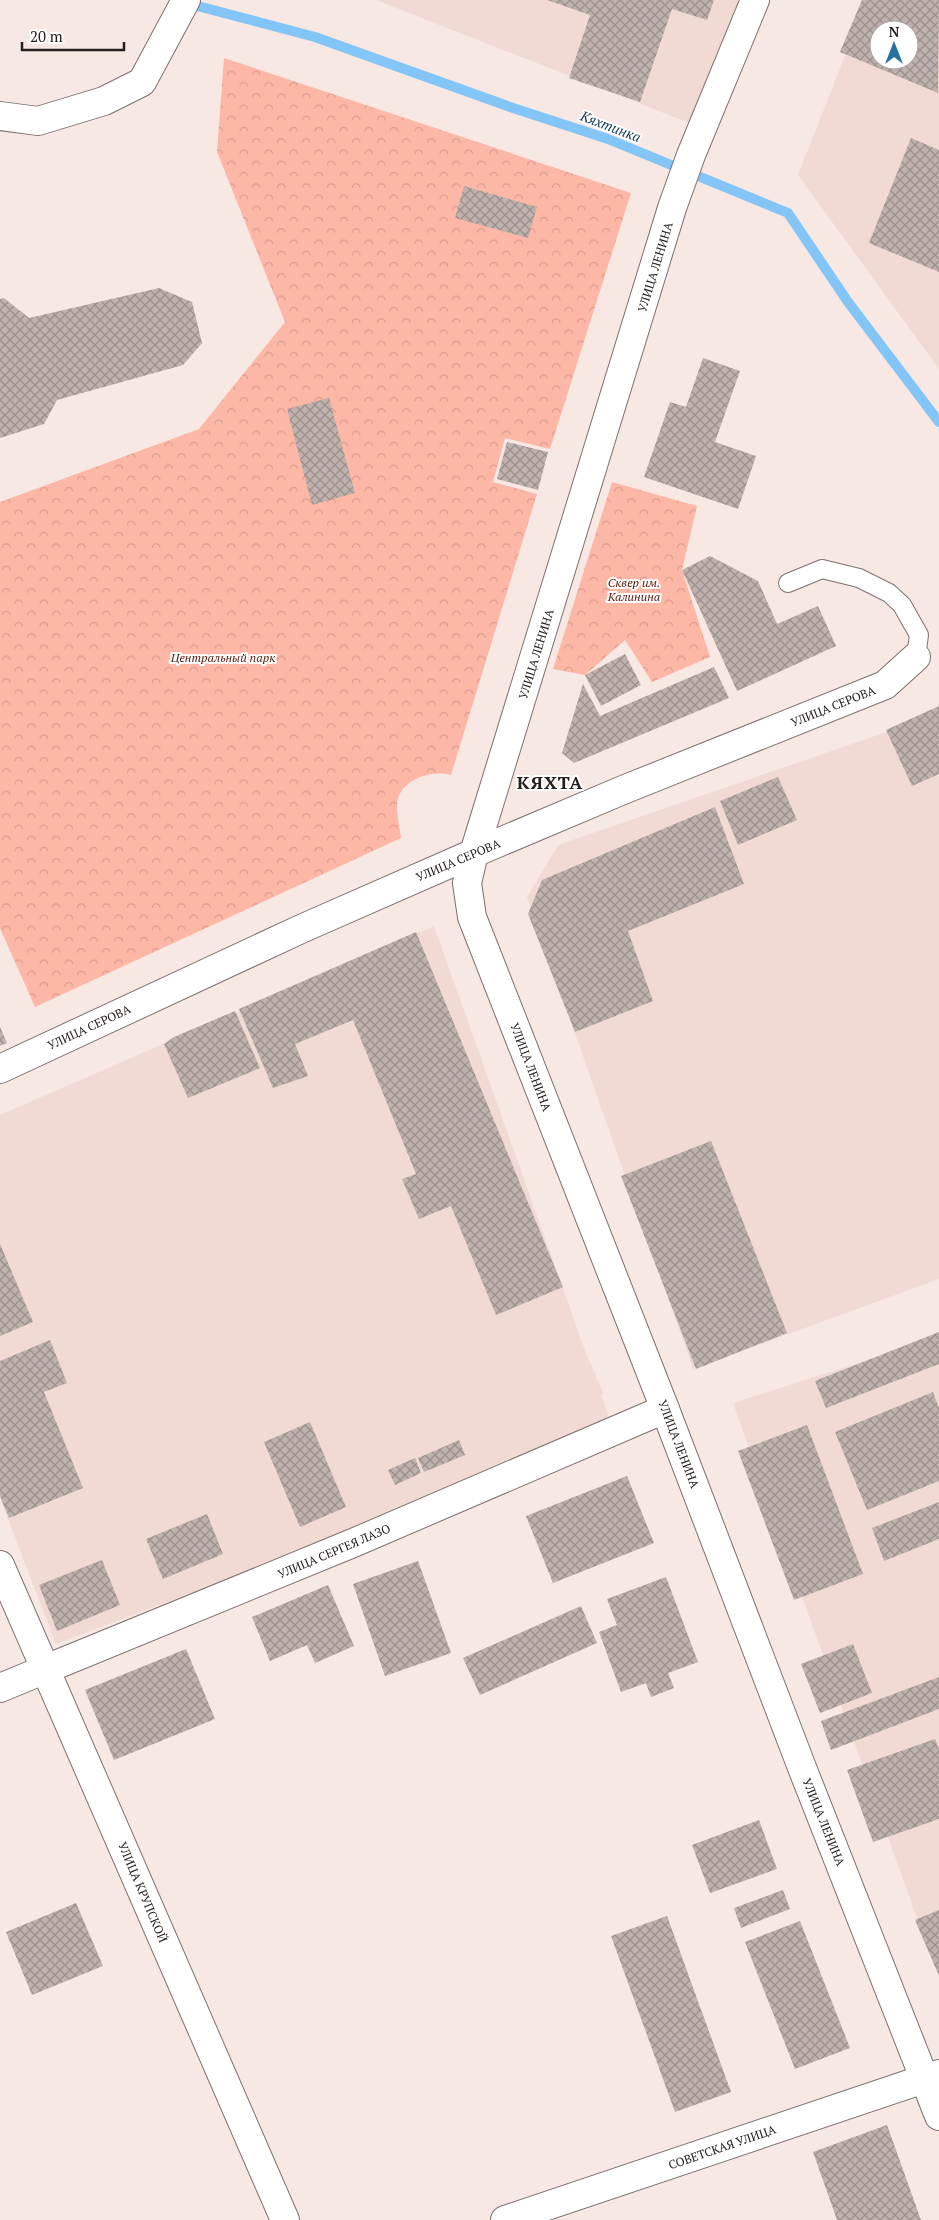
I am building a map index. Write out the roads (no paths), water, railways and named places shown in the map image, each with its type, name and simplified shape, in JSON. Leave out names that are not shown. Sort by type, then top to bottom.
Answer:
[{"type":"street","points":[[0,116],[38,121],[104,101],[142,82],[186,0]]},
{"type":"street","name":"УЛИЦА ЛЕНИНА","points":[[756,0],[691,155],[672,208],[474,853],[467,883],[472,917],[665,1409],[801,1765],[932,2076],[939,2116]]},
{"type":"street","name":"УЛИЦА СЕРОВА","points":[[0,1069],[302,929],[474,853],[623,790],[885,685],[916,657]]},
{"type":"street","name":"УЛИЦА СЕРГЕЯ ЛАЗО","points":[[0,1688],[353,1543],[665,1409]]},
{"type":"street","name":"УЛИЦА КРУПСКОЙ","points":[[0,1565],[285,2220]]},
{"type":"street","name":"СОВЕТСКАЯ УЛИЦА","points":[[505,2220],[932,2076]]},
{"type":"lane","points":[[788,583],[822,569],[859,578],[889,592],[902,605],[919,635],[916,657]]},
{"type":"waterway","name":"Кяхтинка","points":[[186,3],[315,37],[513,108],[608,139],[788,213],[848,302],[939,422]]},
{"type":"district","name":"КЯХТА","points":[[550,782]]},
{"type":"park label","name":"Сквер им. Калинина","points":[[634,589]]},
{"type":"park label","name":"Центральный парк","points":[[223,657]]}]
